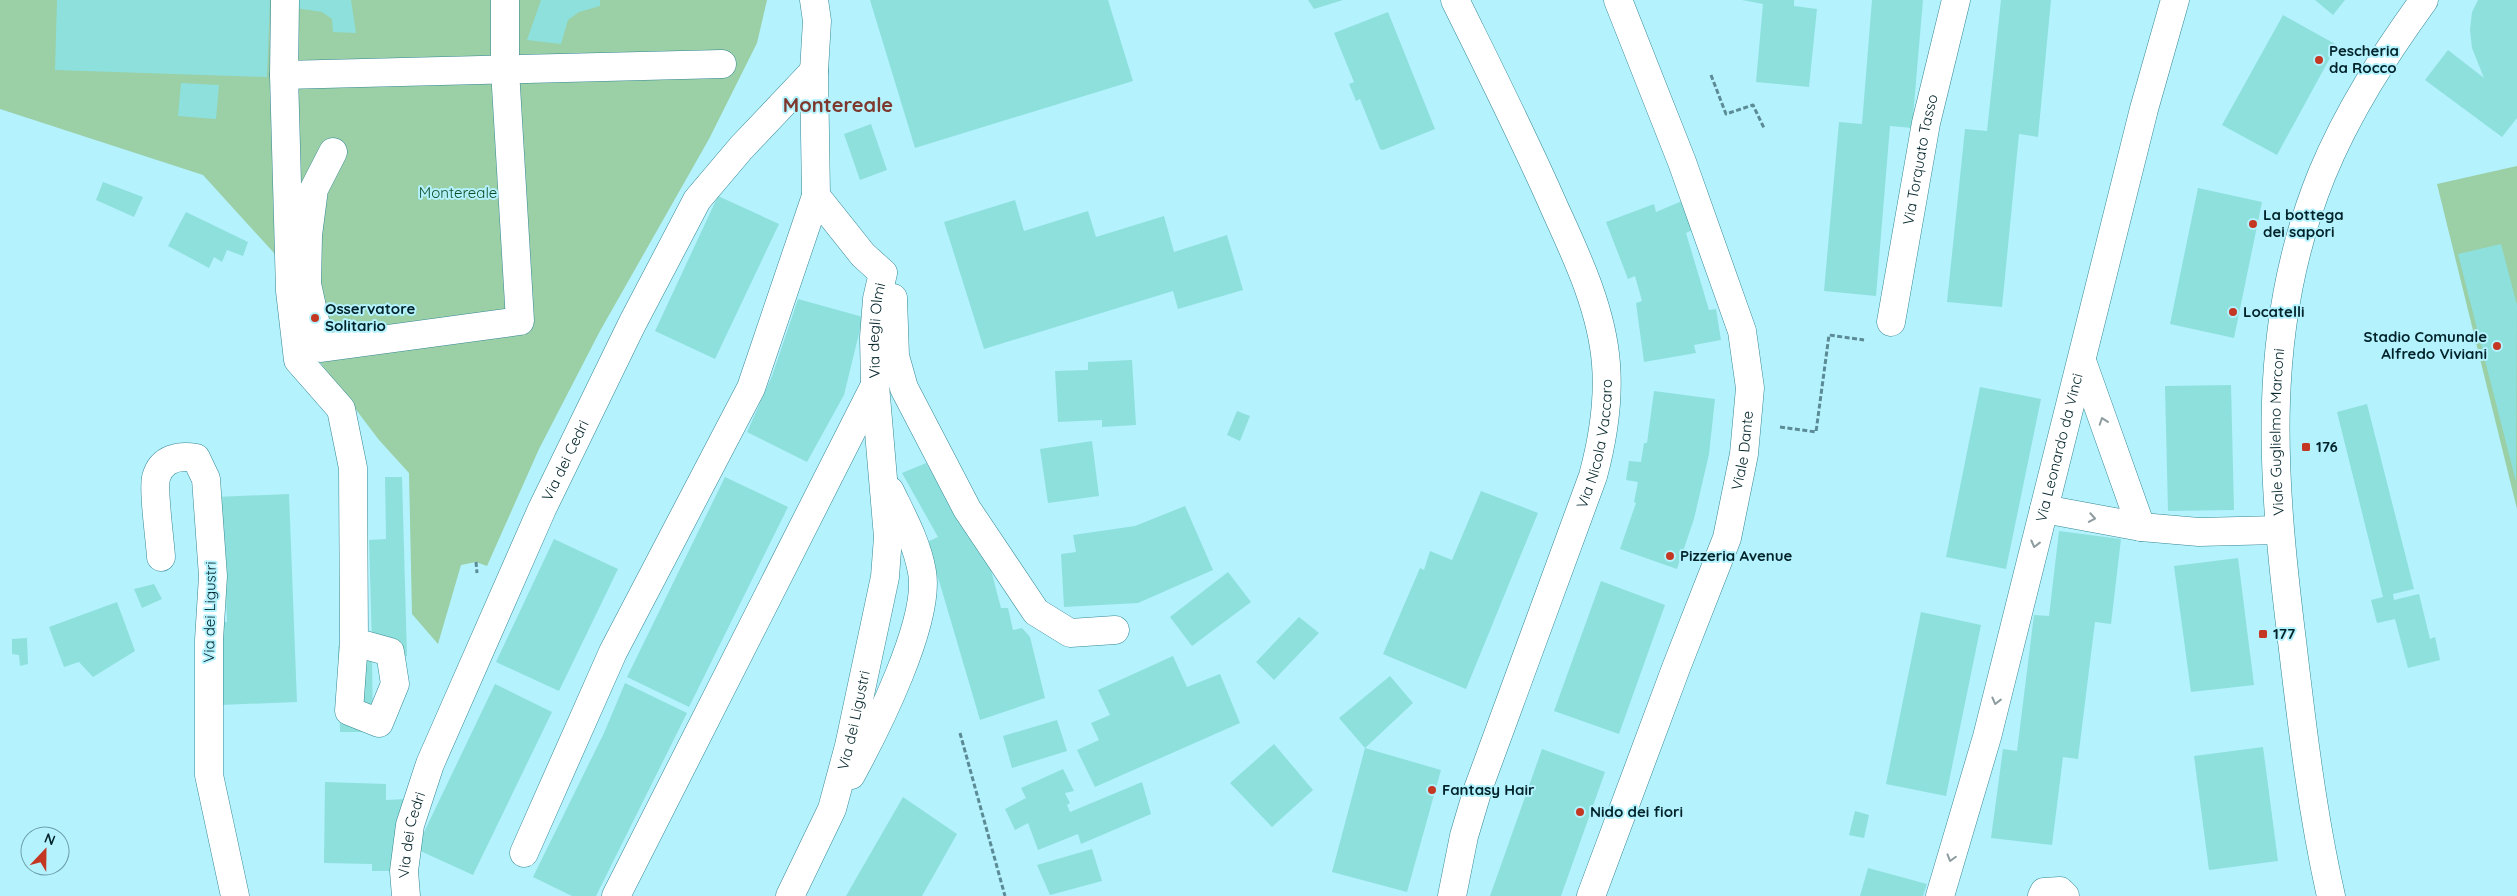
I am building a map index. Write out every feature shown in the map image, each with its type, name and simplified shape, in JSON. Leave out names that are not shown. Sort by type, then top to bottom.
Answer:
[{"type":"street","points":[[285,0],[284,75],[290,291],[298,360],[341,409],[353,468],[354,642]]},
{"type":"street","points":[[333,152],[314,188],[308,235],[307,284],[321,348],[520,321],[505,70],[505,0]]},
{"type":"street","points":[[524,852],[613,652],[751,388],[816,196],[814,71],[816,21],[814,0]]},
{"type":"street","name":"Via Nicola Vaccaro","points":[[1452,896],[1464,836],[1484,771],[1593,476],[1600,448],[1607,394],[1601,331],[1571,243],[1528,148],[1455,0]]},
{"type":"street","name":"Viale Dante","points":[[1591,896],[1669,686],[1727,538],[1744,454],[1750,388],[1742,331],[1682,162],[1618,0]]},
{"type":"street","name":"Via Torquato Tasso","points":[[1891,322],[1926,123],[1956,0]]},
{"type":"street","name":"Via Leonardo da Vinci","points":[[1940,896],[1987,737],[2144,109],[2175,0]]},
{"type":"street","name":"Viale Guglielmo Marconi","points":[[2331,896],[2301,716],[2278,530],[2274,452],[2276,378],[2283,316],[2307,216],[2322,173],[2347,121],[2390,49],[2424,0]]},
{"type":"street","points":[[284,75],[722,64]]},
{"type":"street","name":"Via dei Cedri","points":[[406,896],[404,871],[410,825],[430,764],[526,544],[632,324],[697,200],[741,148],[814,71]]},
{"type":"street","name":"Via degli Olmi","points":[[816,196],[863,255],[883,273],[877,299],[875,384],[888,537]]},
{"type":"street","points":[[883,273],[893,297],[895,356],[904,388],[967,509],[1036,612],[1070,633],[1115,630]]},
{"type":"street","points":[[2082,361],[2141,527]]},
{"type":"street","points":[[616,896],[875,384]]},
{"type":"street","name":"Via dei Ligustri","points":[[162,557],[156,479],[162,467],[172,458],[182,455],[196,458],[206,479],[213,576],[209,640],[210,775],[235,896]]},
{"type":"street","points":[[832,809],[870,741],[892,692],[908,648],[924,593],[922,573],[914,540],[883,477]]},
{"type":"street","points":[[2044,509],[2141,527],[2199,532],[2278,530]]},
{"type":"street","name":"Via dei Ligustri","points":[[790,896],[832,809],[849,746],[885,577],[888,537]]},
{"type":"street","points":[[2042,896],[2044,892],[2060,891],[2065,896]]},
{"type":"path","points":[[1711,75],[1726,114],[1754,105],[1764,128]]},
{"type":"path","points":[[1747,423],[1816,432],[1829,335],[1890,344],[1891,322]]},
{"type":"path","points":[[960,733],[1005,896]]},
{"type":"green space","name":"Montereale","points":[[0,0],[767,0],[757,43],[709,139],[600,331],[539,449],[487,566],[476,562],[461,565],[438,644],[412,614],[409,473],[379,440],[313,353],[274,253],[203,175],[0,109]]},
{"type":"green space","name":"Stadio Comunale Alfredo Viviani","points":[[2517,166],[2517,509],[2437,184]]},
{"type":"building","points":[[57,0],[270,0],[267,77],[55,70]]},
{"type":"building","points":[[289,0],[351,0],[356,33],[333,32],[332,19],[322,12],[289,7]]},
{"type":"building","points":[[541,0],[600,0],[600,6],[579,12],[568,20],[561,44],[527,40]]},
{"type":"building","points":[[870,0],[1108,0],[1133,81],[915,148]]},
{"type":"building","points":[[1308,0],[1343,0],[1314,9]]},
{"type":"building","points":[[1742,0],[1794,0],[1794,6],[1817,9],[1809,87],[1756,82],[1763,4]]},
{"type":"building","points":[[1872,0],[1923,0],[1912,128],[1890,126],[1876,296],[1824,291],[1839,122],[1862,124]]},
{"type":"building","points":[[2001,0],[2051,0],[2038,137],[2019,134],[2002,307],[1947,302],[1965,129],[1987,131]]},
{"type":"building","points":[[2315,0],[2345,0],[2333,15]]},
{"type":"building","points":[[2478,0],[2517,0],[2517,118],[2502,137],[2425,80],[2448,50],[2484,78],[2472,48],[2470,30],[2472,12]]},
{"type":"building","points":[[1388,12],[1435,129],[1383,150],[1380,149],[1360,99],[1356,101],[1349,84],[1354,82],[1334,33]]},
{"type":"building","points":[[2283,15],[2337,45],[2277,155],[2222,125]]},
{"type":"building","points":[[181,83],[219,85],[216,119],[178,116]]},
{"type":"building","points":[[871,124],[887,170],[860,180],[844,134]]},
{"type":"building","points":[[103,182],[143,197],[134,217],[96,200]]},
{"type":"building","points":[[2198,188],[2262,202],[2234,338],[2170,324]]},
{"type":"building","points":[[718,196],[779,224],[715,359],[655,331]]},
{"type":"building","points":[[1015,200],[1024,231],[1088,211],[1096,237],[1164,216],[1174,252],[1227,235],[1243,290],[1178,309],[1173,291],[984,349],[944,222]]},
{"type":"building","points":[[1682,201],[1692,230],[1686,233],[1709,310],[1716,309],[1721,340],[1694,345],[1696,353],[1644,362],[1636,303],[1642,301],[1635,276],[1628,279],[1606,222],[1654,204],[1656,212]]},
{"type":"building","points":[[186,212],[248,242],[243,256],[227,250],[222,262],[214,257],[209,268],[168,246]]},
{"type":"building","points":[[2501,244],[2517,305],[2516,482],[2458,254]]},
{"type":"building","points":[[798,299],[863,317],[844,395],[807,462],[747,432],[772,376]]},
{"type":"building","points":[[1132,360],[1136,425],[1102,427],[1102,420],[1058,422],[1055,371],[1088,370],[1088,362]]},
{"type":"building","points":[[2231,385],[2234,510],[2168,511],[2165,386]]},
{"type":"building","points":[[1980,387],[2041,399],[2006,569],[1946,557]]},
{"type":"building","points":[[1654,391],[1715,399],[1709,454],[1694,519],[1677,569],[1620,549],[1636,503],[1634,502],[1638,482],[1626,480],[1629,461],[1641,462],[1644,443],[1647,443]]},
{"type":"building","points":[[2367,404],[2414,589],[2393,594],[2394,600],[2419,594],[2430,639],[2435,637],[2440,660],[2408,668],[2395,619],[2377,623],[2371,600],[2383,597],[2337,412]]},
{"type":"building","points":[[1237,411],[1250,416],[1240,441],[1227,435]]},
{"type":"building","points":[[1092,441],[1099,496],[1048,503],[1040,449]]},
{"type":"building","points":[[926,463],[991,570],[1001,608],[1008,608],[1013,630],[1022,628],[1030,637],[1045,698],[980,720],[940,584],[925,543],[938,537],[902,473]]},
{"type":"building","points":[[385,477],[402,477],[407,656],[372,657],[373,732],[340,732],[338,646],[372,644],[369,540],[386,539]]},
{"type":"building","points":[[725,477],[788,507],[689,707],[627,677]]},
{"type":"building","points":[[1481,491],[1538,513],[1466,689],[1383,654],[1420,568],[1424,570],[1430,551],[1452,560]]},
{"type":"building","points":[[289,494],[297,702],[220,705],[217,622],[227,622],[225,578],[216,497]]},
{"type":"building","points":[[1185,506],[1213,570],[1138,603],[1064,607],[1061,554],[1076,552],[1073,535],[1135,526]]},
{"type":"building","points":[[2059,531],[2121,539],[2111,624],[2095,622],[2078,759],[2063,757],[2052,845],[1991,838],[2003,749],[2017,751],[2034,615],[2049,616]]},
{"type":"building","points":[[554,539],[618,569],[559,691],[496,662]]},
{"type":"building","points":[[2238,558],[2254,685],[2191,692],[2174,566]]},
{"type":"building","points":[[1228,572],[1251,602],[1192,646],[1170,617]]},
{"type":"building","points":[[1601,581],[1665,605],[1619,734],[1554,711]]},
{"type":"building","points":[[154,584],[162,599],[142,608],[134,589]]},
{"type":"building","points":[[117,602],[135,651],[93,677],[79,662],[64,667],[49,627]]},
{"type":"building","points":[[1921,612],[1981,625],[1946,796],[1886,784]]},
{"type":"building","points":[[1299,617],[1319,633],[1274,680],[1256,662]]},
{"type":"building","points":[[27,638],[28,664],[20,666],[19,655],[12,654],[12,639]]},
{"type":"building","points":[[1173,656],[1187,687],[1220,674],[1240,723],[1095,787],[1077,750],[1099,740],[1091,723],[1110,715],[1098,690]]},
{"type":"building","points":[[1390,676],[1413,703],[1365,748],[1339,718]]},
{"type":"building","points":[[625,683],[687,713],[596,896],[572,896],[533,877],[604,733]]},
{"type":"building","points":[[495,684],[552,712],[473,875],[416,849]]},
{"type":"building","points":[[1057,720],[1067,751],[1012,768],[1003,736]]},
{"type":"building","points":[[1274,744],[1313,790],[1272,827],[1230,783]]},
{"type":"building","points":[[2263,747],[2278,861],[2209,870],[2194,756]]},
{"type":"building","points":[[1365,748],[1441,770],[1407,892],[1332,872]]},
{"type":"building","points":[[1542,749],[1605,772],[1561,896],[1490,896]]},
{"type":"building","points":[[1063,769],[1074,791],[1065,793],[1070,803],[1067,805],[1070,812],[1142,782],[1151,814],[1081,844],[1078,834],[1038,850],[1028,823],[1015,830],[1005,809],[1026,798],[1021,788]]},
{"type":"building","points":[[325,782],[386,784],[386,800],[406,799],[394,871],[372,871],[372,864],[324,863]]},
{"type":"building","points":[[903,797],[957,834],[922,896],[846,896]]},
{"type":"building","points":[[1855,811],[1869,815],[1864,838],[1849,835]]},
{"type":"building","points":[[1092,849],[1102,881],[1050,895],[1037,865]]},
{"type":"building","points":[[1868,868],[1927,884],[1923,896],[1860,896]]},
{"type":"place","name":"Pescheria da Rocco","points":[[2319,60]]},
{"type":"place","name":"La bottega dei sapori","points":[[2253,224]]},
{"type":"place","name":"Locatelli","points":[[2233,312]]},
{"type":"place","name":"Osservatore Solitario","points":[[315,318]]},
{"type":"place","name":"Stadio Comunale Alfredo Viviani","points":[[2497,346]]},
{"type":"place","name":"176","points":[[2306,447]]},
{"type":"place","name":"Pizzeria Avenue","points":[[1670,556]]},
{"type":"place","name":"177","points":[[2263,634]]},
{"type":"place","name":"Fantasy Hair","points":[[1432,790]]},
{"type":"place","name":"Nido dei fiori","points":[[1580,812]]},
{"type":"district","name":"Montereale","points":[[838,105]]}]
